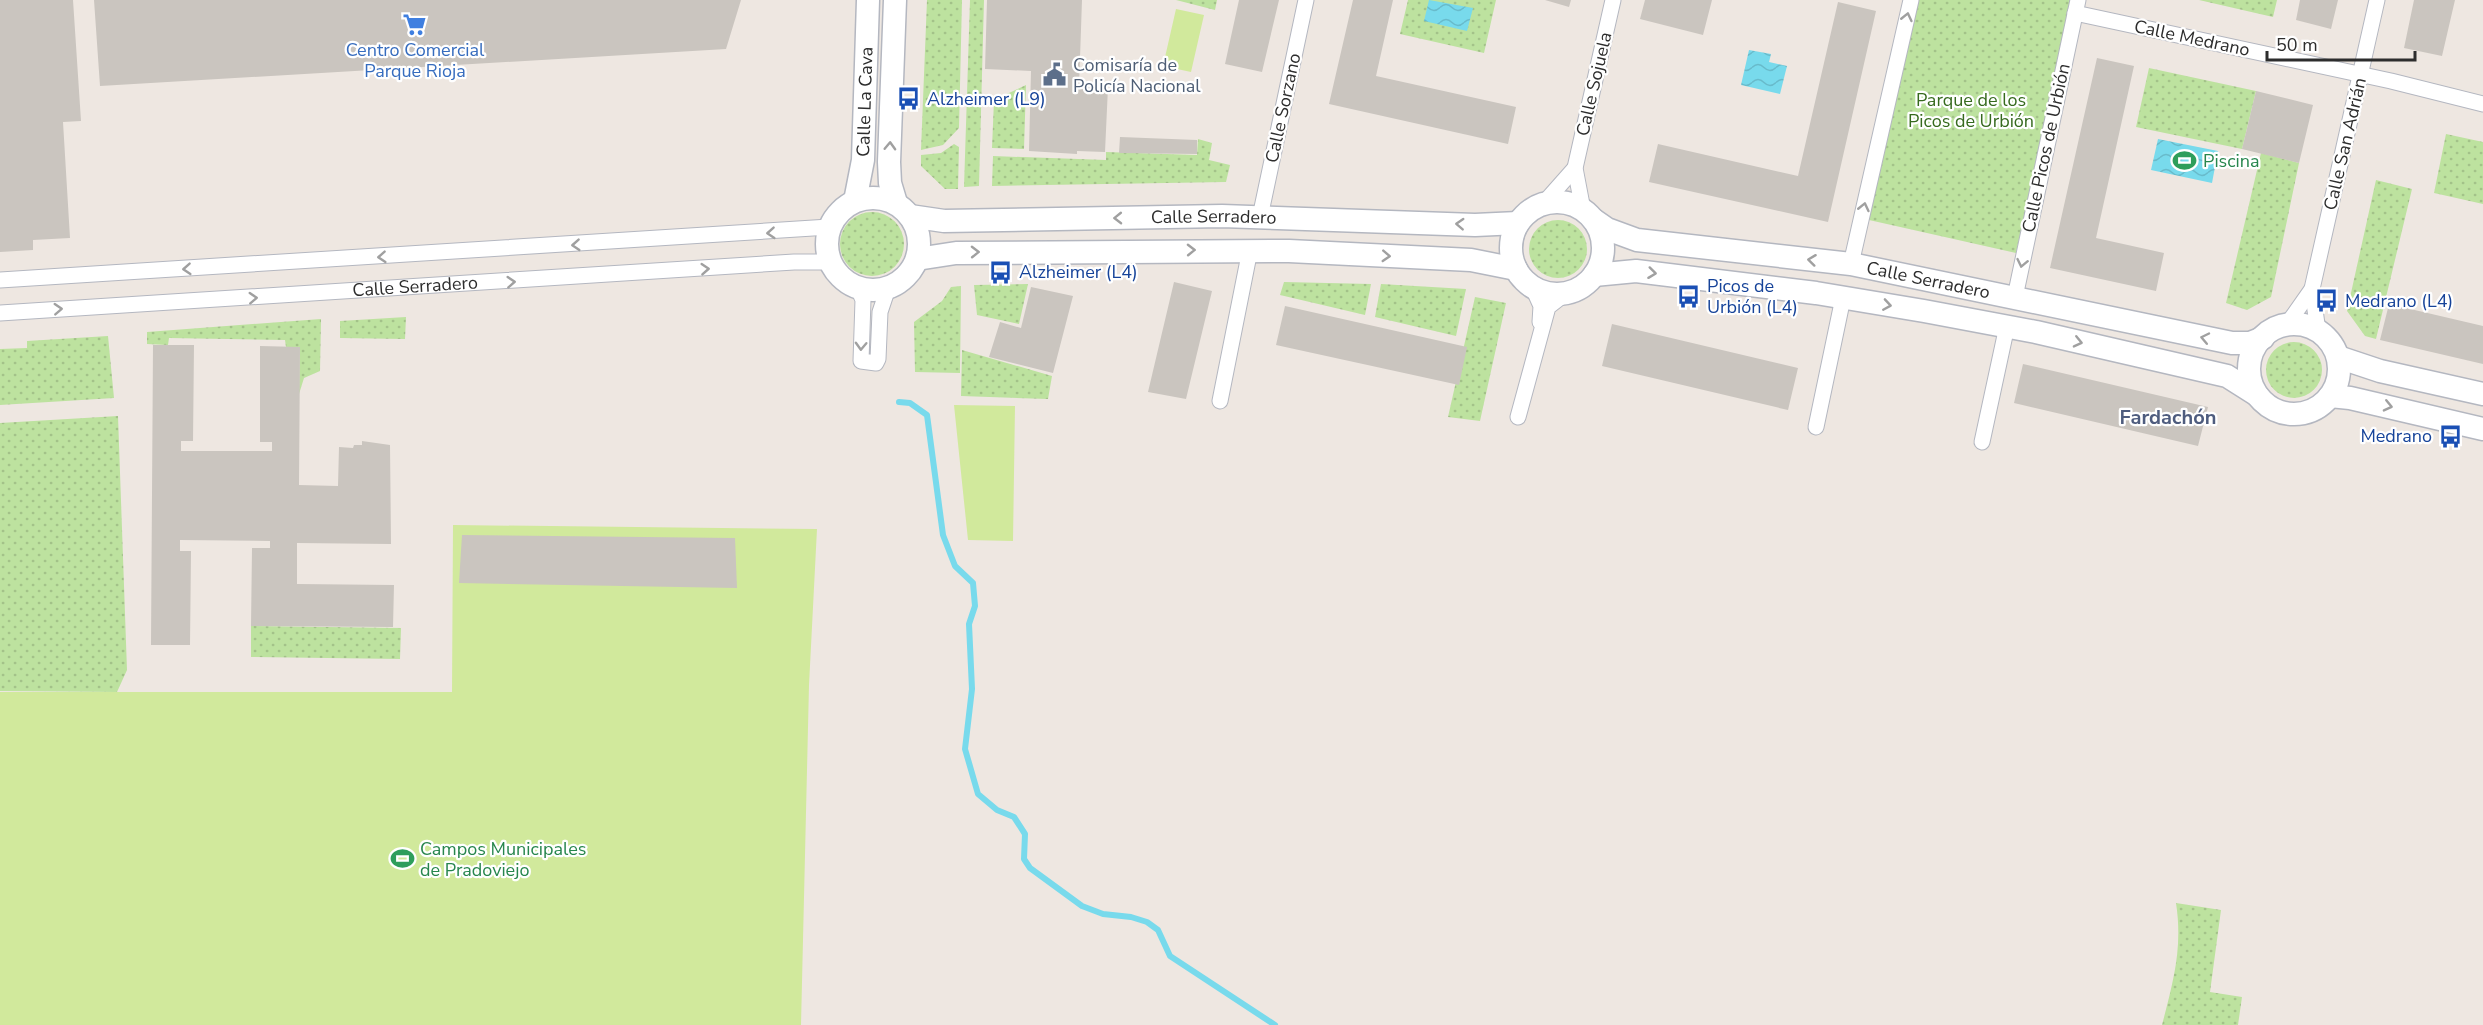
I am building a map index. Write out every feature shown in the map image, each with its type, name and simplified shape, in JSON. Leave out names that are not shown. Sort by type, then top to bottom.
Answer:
[{"type":"main road","name":"Calle La Cava","points":[[855,201],[863,160],[868,0]]},
{"type":"main road","name":"Calle La Cava","points":[[895,0],[890,183],[903,210]]},
{"type":"main road","points":[[876,197],[903,210],[919,237],[917,259],[901,282],[888,288],[873,290],[858,288],[841,278],[830,262],[826,245],[829,227],[839,212],[855,201],[876,197]]},
{"type":"main road","points":[[1544,203],[1571,204],[1588,215],[1600,233],[1603,247],[1594,275],[1577,289],[1566,293],[1543,291],[1532,286],[1516,269],[1511,246],[1518,223],[1525,214],[1544,203]]},
{"type":"main road","name":"Calle Serradero","points":[[903,210],[944,221],[1260,216],[1475,225],[1518,223]]},
{"type":"main road","name":"Calle Serradero","points":[[1588,215],[1607,229],[1637,240],[1851,264],[2211,340],[2242,343],[2263,338]]},
{"type":"main road","name":"Calle Serradero","points":[[917,259],[956,253],[1250,250],[1471,260],[1516,269]]},
{"type":"main road","name":"Calle Serradero","points":[[1594,275],[1636,271],[1843,298],[2007,326],[2227,376],[2257,395]]},
{"type":"main road","points":[[2300,325],[2318,331],[2338,357],[2338,378],[2330,396],[2313,410],[2290,414],[2277,411],[2257,395],[2252,384],[2250,359],[2263,338],[2286,326],[2300,325]]},
{"type":"main road","points":[[2338,357],[2380,371],[2483,394]]},
{"type":"main road","points":[[2330,396],[2350,398],[2483,429]]},
{"type":"street","name":"Calle Sorzano","points":[[1260,216],[1306,0]]},
{"type":"street","name":"Calle Sojuela","points":[[1588,215],[1575,168],[1613,0]]},
{"type":"street","points":[[1851,264],[1911,0]]},
{"type":"street","name":"Calle San Adrián","points":[[2318,331],[2312,289],[2377,0]]},
{"type":"street","name":"Calle Medrano","points":[[2077,7],[2483,104]]},
{"type":"street","name":"Calle Picos de Urbión","points":[[2015,297],[2077,7]]},
{"type":"street","name":"Calle Sojuela","points":[[1544,203],[1575,168]]},
{"type":"street","name":"Calle Serradero","points":[[0,280],[829,227]]},
{"type":"street","points":[[1220,401],[1250,250]]},
{"type":"street","name":"Calle Serradero","points":[[0,313],[794,262],[830,262]]},
{"type":"street","points":[[1532,286],[1541,306],[1539,337]]},
{"type":"street","points":[[858,288],[862,300],[861,361],[866,363],[876,363],[878,359],[880,312],[888,288]]},
{"type":"street","name":"Calle San Adrián","points":[[2286,326],[2312,289]]},
{"type":"street","points":[[1518,417],[1548,307],[1566,293]]},
{"type":"street","points":[[1816,427],[1843,298]]},
{"type":"street","points":[[1982,442],[2007,326]]},
{"type":"green space","points":[[927,0],[962,0],[959,128],[943,145],[921,150]]},
{"type":"green space","points":[[970,0],[984,0],[979,186],[964,187]]},
{"type":"green space","points":[[1176,0],[1217,0],[1215,10]]},
{"type":"green space","points":[[1408,0],[1496,0],[1484,53],[1400,34]]},
{"type":"green space","name":"Parque de los Picos de Urbión","points":[[1919,0],[2072,0],[2016,253],[1869,220]]},
{"type":"green space","points":[[2199,0],[2277,0],[2273,17]]},
{"type":"green space","points":[[1176,9],[1204,15],[1191,72],[1163,66]]},
{"type":"green space","points":[[2149,68],[2256,91],[2242,149],[2136,127]]},
{"type":"green space","points":[[1026,85],[1024,149],[992,148],[994,100]]},
{"type":"green space","points":[[2446,134],[2483,142],[2483,204],[2434,193]]},
{"type":"green space","points":[[1198,139],[1212,143],[1209,160],[1230,165],[1226,182],[992,186],[993,156],[1106,160],[1106,152],[1197,155]]},
{"type":"green space","points":[[954,144],[959,147],[958,189],[945,189],[921,166],[921,155],[941,153]]},
{"type":"green space","points":[[2261,153],[2299,163],[2271,297],[2247,310],[2226,303]]},
{"type":"green space","points":[[2376,180],[2412,189],[2376,339],[2365,336],[2347,311]]},
{"type":"green space","points":[[872,212],[890,217],[895,221],[899,226],[904,244],[899,262],[895,267],[890,271],[872,276],[854,271],[849,267],[845,262],[840,244],[845,226],[849,221],[854,217]]},
{"type":"green space","points":[[1558,220],[1569,222],[1582,233],[1587,249],[1585,260],[1574,273],[1558,278],[1547,276],[1534,265],[1529,249],[1531,238],[1542,225]]},
{"type":"green space","points":[[1284,282],[1371,284],[1365,315],[1280,295]]},
{"type":"green space","points":[[1028,284],[1019,324],[977,315],[974,285]]},
{"type":"green space","points":[[1381,284],[1466,289],[1456,336],[1375,317]]},
{"type":"green space","points":[[961,286],[960,373],[915,372],[914,322],[942,301],[951,287]]},
{"type":"green space","points":[[1475,297],[1506,303],[1480,421],[1448,417]]},
{"type":"green space","points":[[406,317],[405,339],[340,338],[340,321]]},
{"type":"green space","points":[[321,319],[320,371],[304,378],[299,394],[300,347],[286,347],[285,340],[169,338],[168,345],[147,344],[147,332]]},
{"type":"green space","points":[[108,336],[114,398],[0,405],[0,349],[27,348],[27,341]]},
{"type":"green space","points":[[2289,342],[2299,342],[2314,350],[2320,359],[2322,370],[2320,381],[2314,390],[2299,398],[2289,398],[2278,393],[2271,386],[2266,375],[2266,365],[2271,354],[2278,347]]},
{"type":"green space","points":[[962,350],[1052,376],[1048,399],[961,396]]},
{"type":"green space","points":[[954,405],[1015,406],[1013,541],[968,540]]},
{"type":"green space","points":[[118,416],[127,670],[117,692],[0,691],[0,423]]},
{"type":"green space","name":"Campos Municipales de Pradoviejo","points":[[453,525],[817,529],[809,685],[801,1025],[0,1025],[0,692],[452,692]]},
{"type":"green space","points":[[251,626],[401,628],[400,659],[251,657]]},
{"type":"green space","points":[[2176,903],[2221,910],[2210,992],[2242,997],[2238,1025],[2162,1025],[2178,950]]},
{"type":"water","points":[[1429,0],[1473,8],[1467,31],[1424,21]]},
{"type":"water","points":[[1749,50],[1771,54],[1769,62],[1787,66],[1780,94],[1741,85]]},
{"type":"water","name":"Piscina","points":[[2158,139],[2218,151],[2212,183],[2151,170]]},
{"type":"building","points":[[0,0],[73,0],[81,121],[63,122],[70,238],[33,240],[33,250],[0,252]]},
{"type":"building","name":"Centro Comercial Parque Rioja","points":[[94,0],[741,0],[726,49],[100,86]]},
{"type":"building","name":"Comisaría de Policía Nacional","points":[[987,0],[1082,0],[1079,87],[1108,87],[1105,152],[1077,151],[1077,154],[1029,151],[1031,71],[985,69]]},
{"type":"building","points":[[1239,0],[1279,0],[1262,72],[1225,64]]},
{"type":"building","points":[[1353,0],[1393,0],[1376,76],[1516,107],[1508,144],[1329,104]]},
{"type":"building","points":[[1545,0],[1571,0],[1569,7]]},
{"type":"building","points":[[1645,0],[1712,0],[1703,35],[1640,19]]},
{"type":"building","points":[[2300,0],[2338,0],[2331,29],[2296,20]]},
{"type":"building","points":[[2414,0],[2455,0],[2442,56],[2404,48]]},
{"type":"building","points":[[1838,2],[1876,11],[1828,222],[1649,182],[1658,144],[1798,176]]},
{"type":"building","points":[[2097,58],[2134,66],[2096,238],[2164,253],[2156,291],[2050,268]]},
{"type":"building","points":[[2256,91],[2313,105],[2299,163],[2242,149]]},
{"type":"building","points":[[1120,137],[1197,140],[1197,154],[1119,153]]},
{"type":"building","points":[[1174,282],[1212,291],[1186,399],[1148,392]]},
{"type":"building","points":[[1031,287],[1073,296],[1053,373],[989,357],[1000,322],[1021,328]]},
{"type":"building","points":[[2389,304],[2483,326],[2483,364],[2380,340]]},
{"type":"building","points":[[1285,306],[1467,347],[1459,385],[1276,345]]},
{"type":"building","points":[[1612,324],[1798,368],[1788,410],[1602,366]]},
{"type":"building","points":[[153,345],[194,345],[193,441],[181,441],[181,451],[272,451],[272,442],[260,442],[260,346],[300,347],[299,485],[338,486],[339,447],[353,448],[354,445],[362,445],[362,441],[390,445],[391,544],[297,543],[297,584],[394,585],[393,627],[251,626],[252,548],[270,548],[270,541],[180,540],[180,551],[191,551],[190,645],[151,645]]},
{"type":"building","points":[[2023,364],[2208,407],[2198,446],[2014,403]]},
{"type":"building","points":[[462,535],[735,538],[737,588],[459,583]]},
{"type":"waterway","points":[[899,402],[910,403],[927,415],[943,535],[955,566],[973,583],[975,606],[969,624],[972,689],[965,749],[978,794],[997,810],[1014,817],[1025,834],[1024,859],[1030,868],[1082,906],[1103,914],[1131,917],[1147,922],[1158,930],[1170,956],[1275,1025]]},
{"type":"place","name":"Centro Comercial Parque Rioja","points":[[415,24]]},
{"type":"place","name":"Comisaría de Policía Nacional","points":[[1055,75]]},
{"type":"place","name":"Alzheimer (L9)","points":[[909,99]]},
{"type":"place","name":"Piscina","points":[[2185,161]]},
{"type":"place","name":"Alzheimer (L4)","points":[[1001,272]]},
{"type":"place","name":"Picos de Urbión (L4)","points":[[1689,296]]},
{"type":"place","name":"Medrano (L4)","points":[[2327,301]]},
{"type":"place","name":"Medrano","points":[[2450,436]]},
{"type":"place","name":"Campos Municipales de Pradoviejo","points":[[402,859]]},
{"type":"district","name":"Fardachón","points":[[2168,417]]}]
